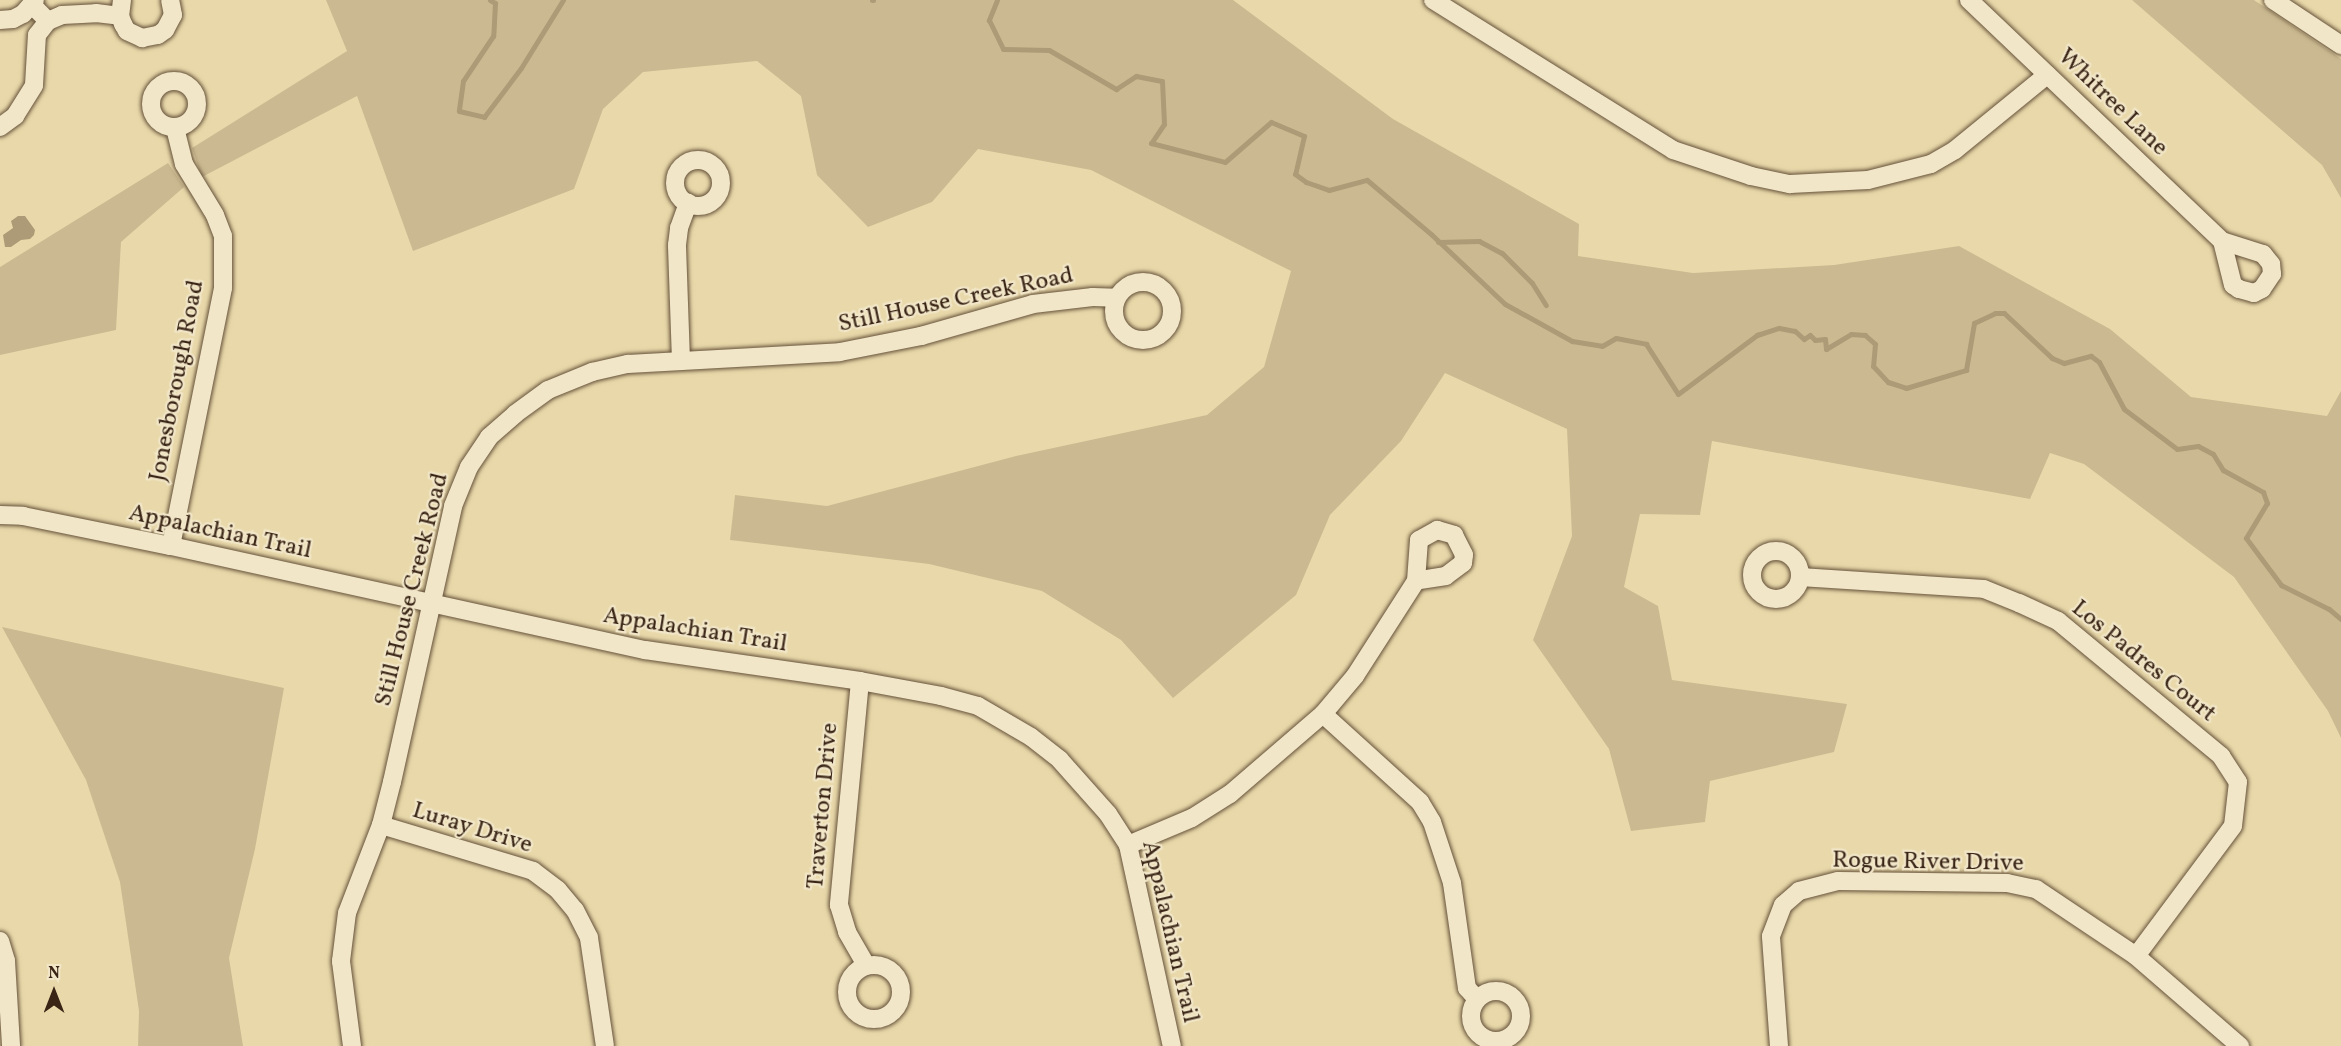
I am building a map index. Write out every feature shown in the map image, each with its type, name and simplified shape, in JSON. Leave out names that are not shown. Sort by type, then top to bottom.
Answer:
[{"type":"street","points":[[0,127],[15,116],[33,85],[36,35],[48,21],[62,15],[96,13],[121,8],[128,31],[134,36],[142,38],[158,36],[170,23],[173,15],[170,0]]},
{"type":"street","points":[[1433,0],[1674,150],[1751,176],[1790,184],[1868,180],[1931,164],[1955,150],[2047,75]]},
{"type":"street","name":"Whitree Lane","points":[[1969,0],[2222,241]]},
{"type":"street","points":[[2273,0],[2341,45]]},
{"type":"street","points":[[0,20],[13,19],[33,3],[48,21]]},
{"type":"street","name":"Jonesborough Road","points":[[171,546],[223,288],[223,236],[215,215],[184,164],[177,144],[176,127]]},
{"type":"street","points":[[681,360],[677,245],[688,203]]},
{"type":"street","name":"Still House Creek Road","points":[[352,1046],[341,961],[347,912],[381,825],[453,506],[469,467],[489,437],[548,390],[592,372],[628,364],[840,352],[921,336],[1033,304],[1093,297],[1116,298]]},
{"type":"street","name":"Appalachian Trail","points":[[0,515],[23,516],[171,546],[645,650],[860,681],[960,700],[978,706],[1006,720],[1046,748],[1076,776],[1108,814],[1128,845],[1172,1046]]},
{"type":"street","name":"Los Padres Court","points":[[1800,577],[1984,589],[2019,603],[2058,621],[2221,756],[2238,782],[2233,826],[2136,956]]},
{"type":"street","points":[[1128,845],[1192,818],[1230,794],[1323,714],[1355,676],[1416,581]]},
{"type":"street","name":"Traverton Drive","points":[[860,681],[839,904],[847,932],[866,965]]},
{"type":"street","points":[[1323,714],[1420,802],[1432,822],[1452,883],[1467,988],[1478,999]]},
{"type":"street","name":"Luray Drive","points":[[381,825],[533,871],[558,890],[575,910],[589,938],[605,1046]]},
{"type":"street","name":"Rogue River Drive","points":[[1779,1046],[1771,936],[1783,905],[1799,891],[1838,881],[2007,883],[2036,889],[2136,956],[2240,1046]]},
{"type":"street","points":[[0,941],[6,961],[10,1046]]},
{"type":"shaded area","points":[[326,0],[1233,0],[1393,119],[1579,224],[1578,256],[1693,273],[1834,265],[1959,246],[2110,329],[2191,397],[2327,416],[2341,391],[2341,738],[2328,711],[2234,577],[2084,464],[2050,453],[2030,499],[1712,441],[1700,515],[1640,514],[1624,587],[1658,606],[1672,680],[1847,704],[1834,752],[1710,781],[1705,822],[1631,831],[1609,749],[1533,640],[1572,536],[1567,429],[1445,373],[1401,441],[1330,515],[1296,595],[1173,698],[1121,640],[1042,591],[929,564],[730,540],[735,495],[827,506],[1016,456],[1207,415],[1264,367],[1291,271],[1091,170],[978,149],[932,202],[868,227],[817,175],[801,96],[757,61],[643,72],[603,109],[574,189],[413,251],[357,96],[202,177],[192,148],[347,51]]},
{"type":"shaded area","points":[[2132,0],[2254,0],[2341,59],[2341,198],[2322,165]]},
{"type":"shaded area","points":[[168,163],[184,187],[121,242],[116,330],[0,355],[0,267]]},
{"type":"shaded area","points":[[18,216],[25,216],[35,230],[34,235],[11,247],[5,247],[3,235],[13,228],[11,221]]},
{"type":"shaded area","points":[[2,627],[284,688],[255,849],[229,958],[243,1046],[138,1046],[139,1011],[120,882],[86,780]]},
{"type":"waterway","points":[[490,0],[495,3],[493,36],[463,81],[459,111],[484,117],[521,68],[563,0]]},
{"type":"waterway","points":[[997,0],[989,20],[1003,49],[1049,50],[1116,89],[1136,76],[1162,81],[1164,124],[1151,143],[1225,162],[1271,122],[1304,136],[1295,174],[1306,182],[1329,190],[1367,180],[1432,235],[1505,304],[1572,341],[1602,346],[1616,338],[1646,344],[1678,394],[1757,335],[1779,328],[1795,331],[1804,339],[1810,335],[1815,340],[1825,339],[1826,349],[1851,334],[1865,335],[1875,344],[1873,366],[1888,382],[1906,388],[1966,370],[1974,323],[1995,313],[2004,313],[2052,358],[2064,363],[2091,356],[2099,362],[2124,409],[2177,449],[2198,446],[2213,454],[2223,470],[2263,492],[2267,503],[2246,538],[2281,585],[2329,609],[2341,619]]},
{"type":"waterway","points":[[1438,242],[1479,241],[1502,253],[1532,283],[1546,305]]}]
